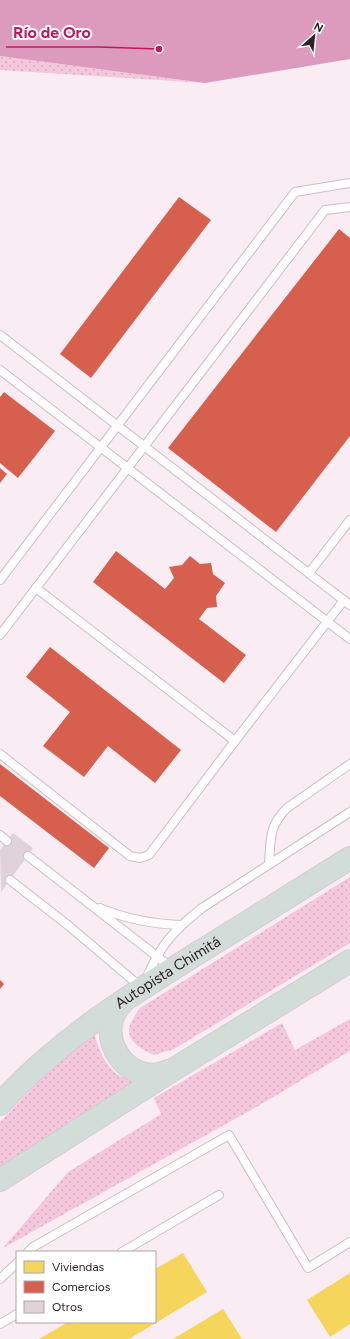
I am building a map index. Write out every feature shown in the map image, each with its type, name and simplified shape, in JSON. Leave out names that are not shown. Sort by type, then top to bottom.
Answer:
[{"type":"highway","name":"Autopista Chimitá","points":[[0,1104],[36,1068],[63,1045],[136,992],[165,962],[350,858]]},
{"type":"highway","points":[[0,1180],[179,1066],[350,961]]},
{"type":"highway","points":[[136,992],[116,1009],[110,1028],[113,1048],[124,1064],[142,1074],[162,1074],[179,1066]]},
{"type":"lane","points":[[0,580],[102,448],[295,192],[350,183]]},
{"type":"lane","points":[[0,635],[325,210],[350,207]]},
{"type":"lane","points":[[0,335],[347,602],[328,622],[235,741],[149,855],[140,858],[130,856],[0,754]]},
{"type":"lane","points":[[0,370],[350,639]]},
{"type":"lane","points":[[309,573],[350,520]]},
{"type":"lane","points":[[36,588],[235,741]]},
{"type":"lane","points":[[340,632],[350,644]]},
{"type":"lane","points":[[269,864],[273,826],[279,816],[286,808],[350,764]]},
{"type":"lane","points":[[28,856],[165,962],[180,925],[202,908],[350,812]]},
{"type":"lane","points":[[0,835],[7,841]]},
{"type":"lane","points":[[10,880],[70,926],[136,992]]},
{"type":"lane","points":[[88,903],[133,920],[157,924],[180,925]]},
{"type":"lane","points":[[29,1251],[33,1247],[229,1135],[308,1268],[350,1242]]},
{"type":"lane","points":[[124,1251],[219,1195]]},
{"type":"lane","points":[[0,1279],[16,1264]]},
{"type":"lane","points":[[0,1324],[16,1315]]},
{"type":"shaded area","points":[[0,0],[350,0],[350,59],[205,83],[0,56]]},
{"type":"shaded area","points":[[0,56],[205,83],[0,70]]},
{"type":"shaded area","points":[[350,877],[350,943],[174,1049],[154,1055],[140,1048],[132,1040],[129,1031],[130,1025],[140,1008]]},
{"type":"shaded area","points":[[350,1019],[350,1051],[260,1105],[3,1248],[68,1172],[161,1114],[154,1098],[282,1023],[295,1050]]},
{"type":"shaded area","points":[[94,1033],[103,1057],[110,1068],[125,1078],[141,1079],[0,1167],[0,1122],[41,1079]]},
{"type":"building: Viviendas","points":[[183,1253],[207,1292],[156,1323],[156,1268]]},
{"type":"building: Viviendas","points":[[350,1273],[350,1324],[330,1337],[307,1300]]},
{"type":"building: Viviendas","points":[[223,1309],[242,1339],[173,1339]]},
{"type":"building: Viviendas","points":[[66,1323],[156,1323],[129,1339],[39,1339]]},
{"type":"building: Comercios","points":[[179,197],[211,220],[91,378],[60,354]]},
{"type":"building: Comercios","points":[[339,229],[350,238],[350,436],[276,532],[168,448]]},
{"type":"building: Comercios","points":[[4,392],[55,431],[18,478],[0,463],[0,397]]},
{"type":"building: Comercios","points":[[0,468],[7,474],[0,483]]},
{"type":"building: Comercios","points":[[116,551],[165,589],[174,578],[169,567],[182,565],[190,556],[200,564],[211,563],[213,574],[225,583],[216,596],[217,607],[207,608],[199,619],[246,655],[224,683],[93,582]]},
{"type":"building: Comercios","points":[[50,647],[181,750],[155,783],[108,746],[84,777],[43,746],[70,712],[26,677]]},
{"type":"building: Comercios","points":[[0,764],[109,848],[94,868],[0,796]]},
{"type":"building: Comercios","points":[[0,980],[4,984],[0,989]]},
{"type":"building: Otros","points":[[13,833],[33,848],[1,892],[0,850]]},
{"type":"place","name":"Río de Oro","points":[[159,49]]}]
